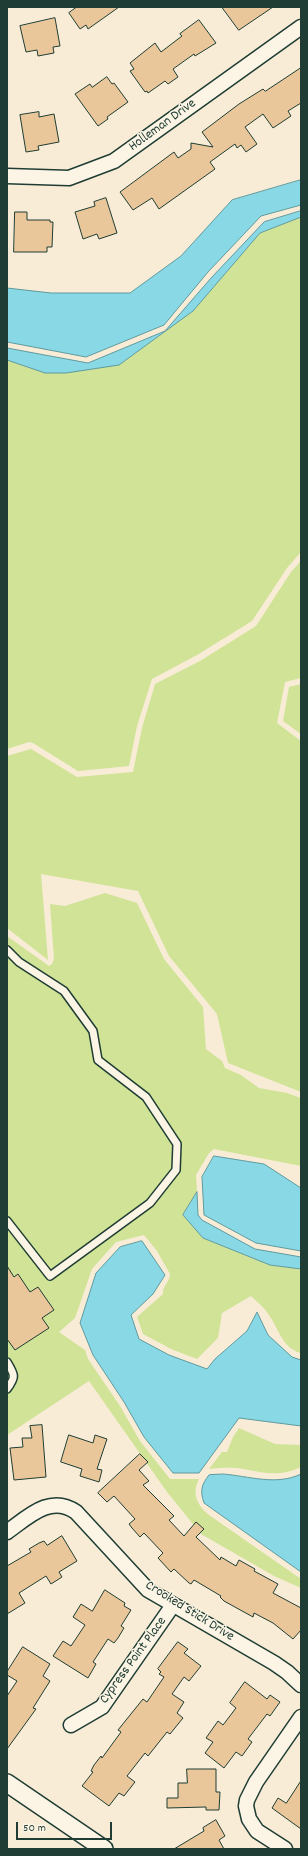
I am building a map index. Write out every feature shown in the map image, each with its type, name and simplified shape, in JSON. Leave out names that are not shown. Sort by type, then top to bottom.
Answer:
[{"type":"street","name":"Holleman Drive","points":[[7,176],[69,178],[114,161],[301,27]]},
{"type":"street","name":"Crooked Stick Drive","points":[[7,1532],[45,1506],[57,1504],[70,1508],[76,1512],[148,1590],[274,1663],[287,1672],[301,1685]]},
{"type":"street","name":"Cypress Point Place","points":[[71,1725],[102,1707],[173,1605]]},
{"type":"street","points":[[285,1849],[257,1830],[249,1820],[246,1800],[256,1782],[301,1717]]},
{"type":"street","points":[[7,1782],[104,1849]]},
{"type":"lane","points":[[7,950],[19,962],[64,991],[93,1031],[98,1060],[146,1097],[177,1144],[176,1170],[150,1203],[50,1276],[7,1221]]},
{"type":"lane","points":[[7,1362],[14,1373],[14,1380],[7,1390]]},
{"type":"green space","points":[[301,217],[301,552],[287,568],[252,621],[197,655],[152,679],[137,726],[129,766],[78,771],[33,743],[29,742],[7,749],[7,360],[45,373],[119,365],[193,311],[260,233]]},
{"type":"green space","points":[[301,561],[301,678],[285,682],[277,723],[301,741],[301,1092],[228,1063],[217,1014],[169,956],[138,891],[41,874],[48,960],[7,928],[7,756],[31,749],[77,777],[133,772],[142,728],[155,684],[200,661],[256,626],[291,572]]},
{"type":"green space","points":[[301,684],[301,734],[283,721],[289,687]]},
{"type":"green space","points":[[105,893],[137,903],[164,959],[203,1007],[206,1049],[222,1061],[225,1068],[241,1075],[259,1088],[287,1093],[301,1098],[301,1166],[214,1149],[209,1153],[196,1175],[197,1192],[183,1215],[203,1238],[270,1265],[301,1269],[301,1353],[289,1347],[267,1312],[251,1296],[222,1313],[218,1338],[197,1359],[171,1349],[143,1334],[137,1317],[163,1294],[170,1274],[157,1251],[144,1235],[116,1242],[92,1269],[75,1318],[59,1332],[85,1350],[88,1359],[120,1406],[140,1441],[170,1479],[199,1479],[196,1495],[202,1508],[209,1515],[301,1579],[301,1588],[274,1576],[201,1534],[167,1492],[89,1381],[7,1435],[7,936],[49,966],[52,964],[54,959],[50,904],[65,906]]},
{"type":"green space","points":[[239,1428],[275,1444],[301,1445],[301,1467],[279,1473],[258,1472],[235,1468],[209,1469],[222,1452],[227,1452],[233,1437]]},
{"type":"water","points":[[301,180],[301,205],[261,216],[208,272],[164,325],[86,357],[7,342],[7,288],[51,293],[130,293],[181,256],[232,200]]},
{"type":"water","points":[[301,211],[301,217],[260,233],[193,311],[119,365],[66,373],[45,373],[7,360],[7,348],[88,363],[165,331],[212,277],[264,222]]},
{"type":"water","points":[[214,1156],[264,1164],[301,1188],[301,1251],[256,1243],[204,1215],[202,1177]]},
{"type":"water","points":[[197,1192],[198,1215],[202,1220],[255,1249],[301,1257],[301,1269],[270,1265],[203,1238],[183,1215]]},
{"type":"water","points":[[142,1241],[165,1275],[153,1294],[131,1315],[139,1339],[169,1355],[207,1369],[215,1359],[247,1331],[257,1312],[268,1335],[292,1357],[301,1360],[301,1426],[239,1418],[199,1473],[173,1473],[144,1437],[124,1402],[93,1355],[80,1323],[96,1273],[120,1247]]},
{"type":"water","points":[[223,1474],[272,1480],[292,1478],[301,1474],[301,1572],[204,1503],[202,1488],[206,1479],[209,1475]]},
{"type":"building","points":[[77,7],[119,7],[88,29],[86,25],[80,29],[69,13]]},
{"type":"building","points":[[222,7],[273,7],[239,30]]},
{"type":"building","points":[[55,18],[60,46],[53,47],[54,53],[38,56],[37,50],[26,52],[20,26]]},
{"type":"building","points":[[199,20],[216,43],[195,56],[194,54],[173,69],[178,77],[168,84],[165,81],[148,93],[147,91],[145,92],[130,71],[134,69],[130,63],[155,43],[161,52],[182,36],[180,34]]},
{"type":"building","points":[[301,68],[301,103],[288,111],[291,116],[273,128],[263,114],[245,127],[257,144],[246,152],[241,145],[237,148],[235,144],[210,162],[215,169],[159,209],[152,198],[133,210],[120,192],[174,152],[178,158],[191,149],[191,143],[213,147],[202,132],[239,104],[263,89],[265,91]]},
{"type":"building","points":[[107,77],[112,84],[114,83],[128,102],[107,117],[108,119],[98,126],[75,94],[90,84],[92,87]]},
{"type":"building","points":[[39,112],[39,117],[54,114],[59,142],[38,146],[39,150],[26,152],[20,115]]},
{"type":"building","points":[[106,198],[117,233],[99,239],[97,234],[83,239],[75,212],[95,206],[94,202]]},
{"type":"building","points":[[15,212],[27,212],[27,220],[50,220],[50,222],[53,222],[52,247],[47,247],[47,252],[14,252]]},
{"type":"building","points":[[7,1266],[14,1277],[18,1274],[30,1292],[38,1287],[54,1310],[42,1318],[49,1328],[15,1350],[7,1339]]},
{"type":"building","points":[[42,1425],[46,1477],[14,1480],[10,1448],[23,1447],[22,1438],[32,1438],[30,1426]]},
{"type":"building","points":[[69,1435],[93,1443],[95,1435],[107,1439],[97,1469],[102,1470],[99,1482],[80,1476],[82,1469],[61,1462]]},
{"type":"building","points":[[140,1454],[148,1462],[139,1470],[149,1481],[143,1485],[174,1516],[169,1520],[184,1536],[196,1522],[204,1529],[196,1537],[220,1560],[221,1557],[236,1566],[239,1560],[255,1569],[254,1571],[278,1584],[273,1593],[301,1608],[301,1630],[293,1639],[273,1623],[254,1613],[253,1617],[224,1601],[220,1597],[221,1596],[194,1580],[191,1584],[189,1583],[174,1569],[171,1572],[158,1558],[163,1553],[144,1533],[140,1537],[132,1528],[129,1524],[135,1519],[114,1496],[107,1502],[98,1493]]},
{"type":"building","points":[[62,1536],[77,1561],[59,1572],[62,1577],[51,1584],[46,1576],[19,1593],[25,1603],[7,1614],[7,1566],[31,1552],[29,1549],[39,1543],[44,1541],[47,1545]]},
{"type":"building","points":[[105,1590],[125,1603],[124,1606],[131,1610],[121,1626],[124,1628],[118,1638],[114,1643],[108,1639],[93,1662],[96,1664],[88,1678],[53,1656],[63,1641],[71,1646],[85,1625],[73,1617],[81,1604],[92,1611]]},
{"type":"building","points":[[178,1642],[188,1649],[184,1653],[201,1666],[189,1681],[184,1677],[172,1694],[184,1702],[177,1713],[183,1718],[170,1734],[167,1732],[148,1756],[145,1753],[127,1776],[135,1782],[124,1796],[119,1793],[109,1806],[82,1786],[93,1772],[91,1771],[94,1765],[101,1756],[102,1758],[121,1732],[118,1730],[143,1699],[147,1702],[164,1677],[159,1674],[161,1672],[158,1669]]},
{"type":"building","points":[[23,1647],[50,1664],[43,1676],[50,1681],[33,1708],[36,1709],[7,1749],[7,1696],[17,1681],[7,1675],[7,1672]]},
{"type":"building","points":[[245,1682],[267,1699],[270,1695],[280,1702],[270,1716],[267,1714],[248,1739],[252,1742],[242,1756],[236,1752],[224,1768],[205,1753],[213,1742],[206,1738],[218,1721],[223,1725],[236,1708],[230,1703]]},
{"type":"building","points":[[187,1769],[216,1769],[216,1792],[220,1792],[219,1810],[206,1810],[206,1807],[167,1808],[167,1798],[178,1798],[178,1783],[187,1783]]},
{"type":"building","points":[[301,1781],[301,1829],[272,1808],[278,1798],[286,1803]]},
{"type":"building","points":[[216,1820],[225,1836],[219,1840],[224,1849],[174,1849],[204,1831],[203,1828]]}]
